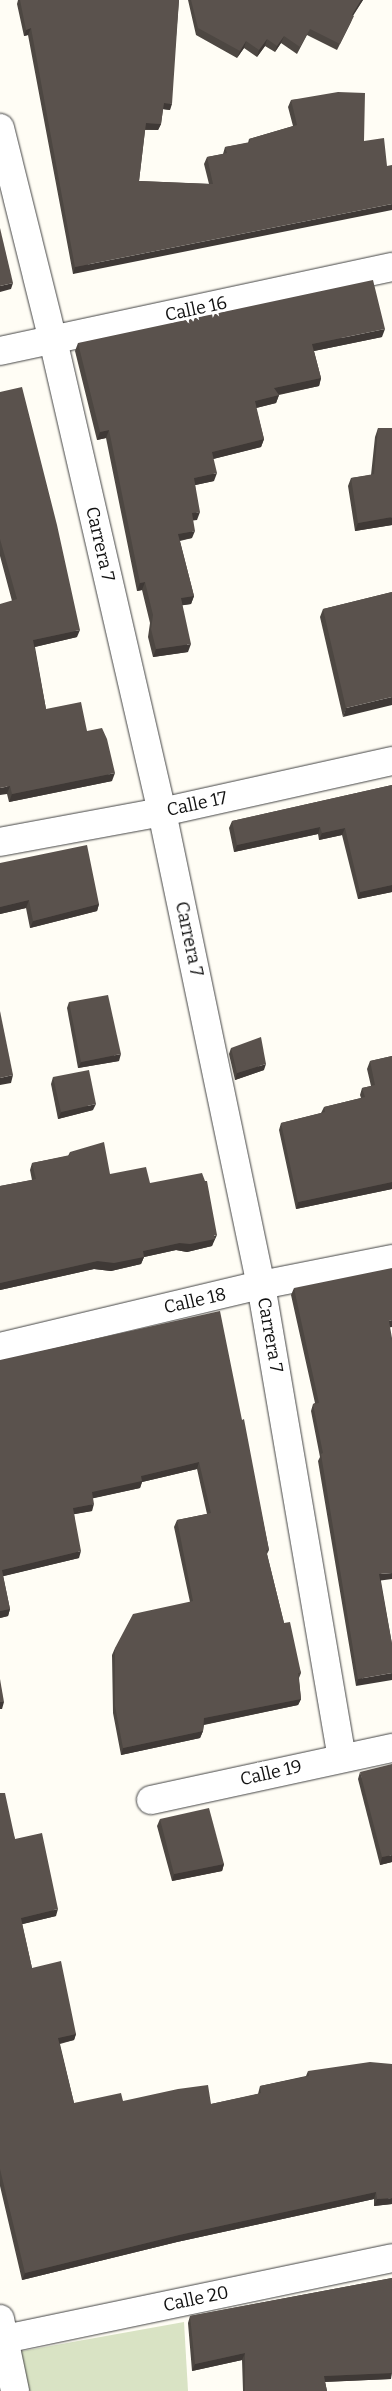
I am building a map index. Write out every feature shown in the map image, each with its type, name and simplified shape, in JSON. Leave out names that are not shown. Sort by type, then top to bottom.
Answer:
[{"type":"street","name":"Carrera 7","points":[[0,128],[53,340],[162,812],[261,1285],[342,1757]]},
{"type":"street","name":"Calle 16","points":[[0,352],[392,267]]},
{"type":"street","name":"Calle 17","points":[[0,842],[162,812],[392,761]]},
{"type":"street","name":"Calle 18","points":[[0,1347],[261,1285],[392,1259]]},
{"type":"street","name":"Calle 19","points":[[151,1800],[342,1757],[392,1748]]},
{"type":"street","name":"Calle 20","points":[[2,2333],[392,2258]]},
{"type":"street","points":[[2,2333],[15,2391]]},
{"type":"green space","points":[[184,2322],[188,2391],[0,2391],[0,2355]]},
{"type":"building","points":[[20,0],[179,0],[172,104],[164,103],[161,124],[146,123],[139,181],[213,184],[207,157],[227,153],[225,147],[250,142],[249,139],[297,125],[291,100],[338,92],[365,93],[364,141],[384,138],[387,166],[392,165],[392,204],[75,267],[31,28],[26,30]]},
{"type":"building","points":[[191,0],[361,0],[352,15],[354,16],[340,44],[310,29],[300,47],[284,36],[277,46],[267,39],[259,50],[246,41],[240,51],[198,28]]},
{"type":"building","points":[[0,228],[13,283],[0,286]]},
{"type":"building","points":[[373,280],[385,329],[312,344],[321,378],[274,388],[279,395],[255,401],[264,439],[212,452],[217,473],[194,478],[200,512],[192,513],[195,531],[178,534],[194,596],[181,598],[191,644],[156,649],[151,629],[153,615],[145,582],[140,583],[109,430],[100,432],[78,343]]},
{"type":"building","points":[[22,387],[57,525],[80,630],[33,640],[46,709],[81,702],[87,731],[102,728],[107,739],[115,773],[12,794],[10,786],[0,788],[0,604],[17,599],[0,539],[0,392]]},
{"type":"building","points":[[378,428],[392,428],[392,517],[358,523],[351,478],[374,474]]},
{"type":"building","points":[[392,592],[392,697],[346,708],[323,609]]},
{"type":"building","points":[[392,785],[392,885],[360,892],[345,828],[322,833],[320,827],[237,845],[232,821]]},
{"type":"building","points":[[87,845],[99,904],[33,921],[29,900],[0,907],[0,863]]},
{"type":"building","points":[[108,995],[121,1054],[81,1062],[69,1002]]},
{"type":"building","points":[[0,1011],[13,1075],[0,1078]]},
{"type":"building","points":[[261,1037],[266,1064],[237,1073],[231,1048]]},
{"type":"building","points":[[392,1056],[392,1182],[298,1202],[281,1123],[325,1112],[324,1107],[365,1097],[362,1088],[375,1085],[370,1061]]},
{"type":"building","points":[[89,1070],[96,1104],[61,1112],[53,1077]]},
{"type":"building","points":[[104,1142],[110,1174],[146,1167],[150,1183],[202,1173],[205,1181],[207,1181],[217,1235],[214,1235],[215,1239],[190,1244],[179,1243],[143,1251],[144,1257],[114,1263],[97,1261],[0,1283],[0,1186],[36,1179],[32,1163],[70,1155],[70,1152]]},
{"type":"building","points":[[392,1268],[392,1320],[389,1321],[392,1338],[392,1573],[379,1574],[392,1644],[392,1673],[358,1679],[321,1454],[323,1453],[313,1404],[319,1403],[294,1288]]},
{"type":"building","points":[[220,1311],[242,1420],[244,1419],[269,1550],[266,1550],[284,1623],[290,1622],[301,1673],[298,1673],[301,1699],[204,1718],[203,1731],[123,1748],[115,1706],[115,1648],[133,1614],[193,1601],[177,1520],[211,1513],[199,1462],[141,1476],[142,1481],[92,1492],[94,1504],[73,1508],[81,1551],[2,1570],[10,1609],[0,1611],[0,1360]]},
{"type":"building","points":[[0,1679],[4,1702],[0,1702]]},
{"type":"building","points":[[392,1764],[392,1855],[382,1857],[360,1772]]},
{"type":"building","points":[[0,1793],[5,1793],[15,1839],[42,1833],[58,1909],[21,1918],[32,1968],[61,1961],[76,2034],[58,2038],[74,2103],[121,2093],[123,2101],[178,2089],[208,2085],[211,2104],[261,2093],[260,2086],[309,2076],[308,2071],[370,2062],[392,2064],[392,2198],[377,2199],[376,2192],[179,2235],[25,2273],[0,2169]]},
{"type":"building","points":[[209,1808],[224,1864],[174,1874],[160,1819]]},
{"type":"building","points":[[392,2278],[392,2373],[324,2376],[327,2391],[245,2391],[245,2353],[195,2364],[190,2316]]}]
